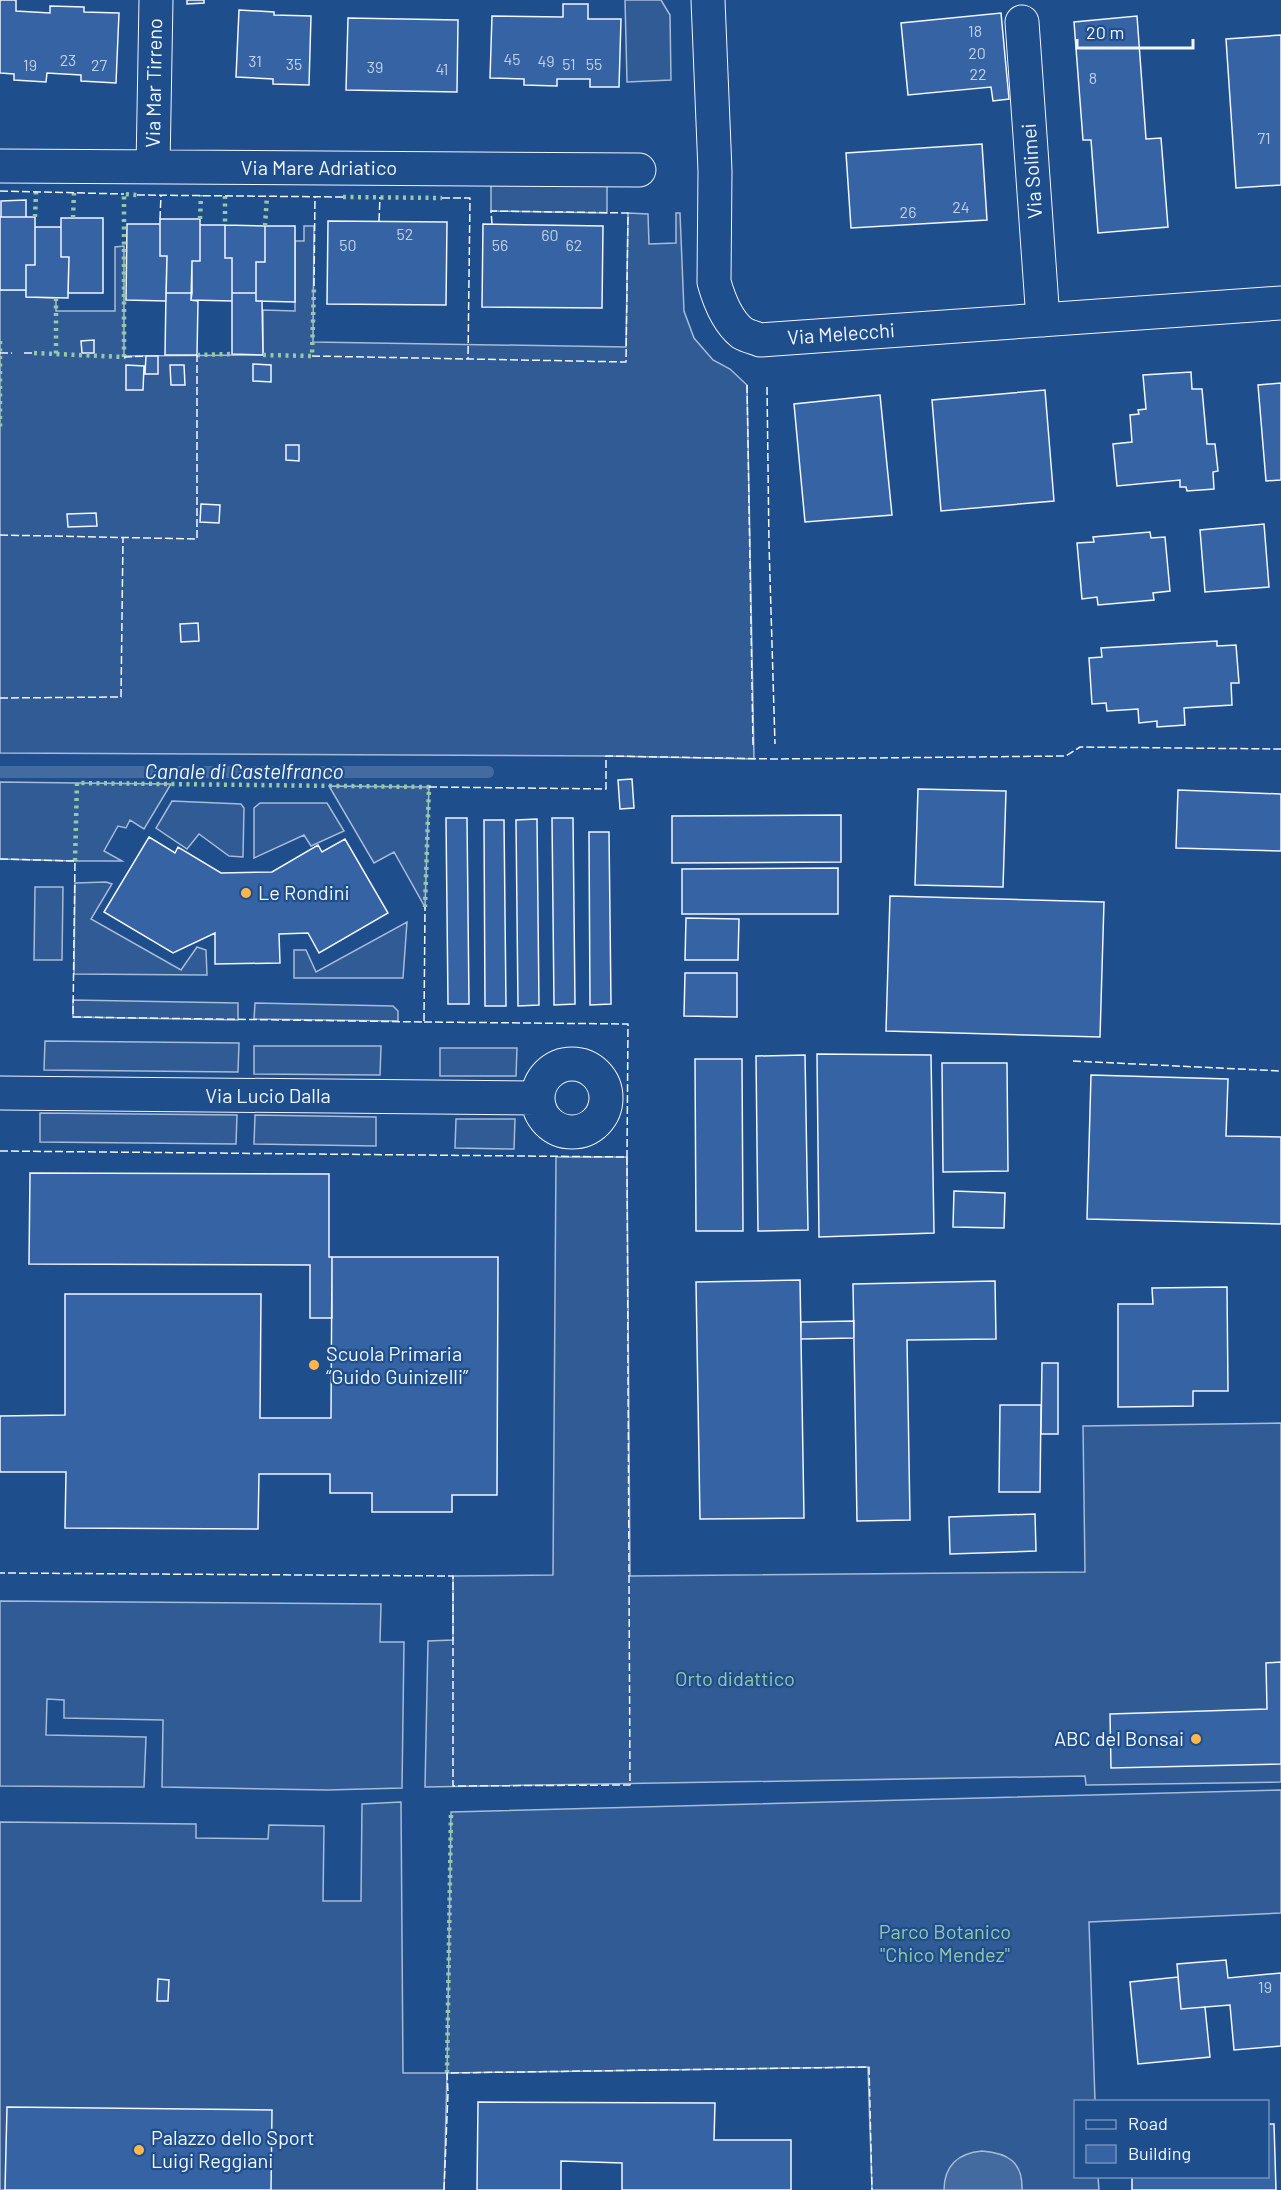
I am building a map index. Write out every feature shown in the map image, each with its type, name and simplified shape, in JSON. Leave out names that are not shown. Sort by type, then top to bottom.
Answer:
[{"type":"street","name":"Via Mar Tirreno","points":[[153,167],[156,0]]},
{"type":"street","name":"Via Melecchi","points":[[708,0],[715,171],[714,282],[719,299],[729,318],[742,333],[760,340],[1281,303]]},
{"type":"street","name":"Via Solimei","points":[[1022,22],[1043,320]]},
{"type":"street","name":"Via Mare Adriatico","points":[[0,166],[639,170]]},
{"type":"street","name":"Via Lucio Dalla","points":[[0,1093],[537,1098]]},
{"type":"shaded area","points":[[625,0],[661,0],[670,15],[671,80],[627,82]]},
{"type":"shaded area","points":[[491,184],[607,185],[607,213],[491,211]]},
{"type":"shaded area","points":[[628,213],[648,214],[649,244],[676,243],[676,213],[680,213],[684,311],[694,338],[713,360],[730,369],[747,385],[754,759],[606,756],[0,753],[0,290],[26,290],[27,297],[56,298],[56,311],[115,311],[115,247],[124,246],[124,356],[263,355],[263,310],[295,311],[295,241],[304,241],[304,226],[314,226],[313,342],[626,347]]},
{"type":"shaded area","points":[[0,782],[171,784],[144,829],[130,820],[126,828],[118,826],[104,851],[122,861],[75,861],[0,859]]},
{"type":"shaded area","points":[[329,786],[429,787],[425,907],[394,852],[374,863]]},
{"type":"shaded area","points":[[172,801],[241,804],[244,808],[243,857],[229,856],[199,834],[187,849],[156,828]]},
{"type":"shaded area","points":[[260,803],[327,803],[344,831],[311,846],[304,835],[254,858],[254,808]]},
{"type":"shaded area","points":[[106,882],[112,884],[91,919],[181,970],[197,947],[206,950],[207,975],[74,974],[75,883]]},
{"type":"shaded area","points":[[35,887],[63,887],[62,960],[34,960]]},
{"type":"shaded area","points":[[407,922],[403,978],[294,978],[294,950],[306,950],[316,972]]},
{"type":"shaded area","points":[[73,1000],[238,1003],[238,1020],[73,1017]]},
{"type":"shaded area","points":[[255,1003],[393,1006],[398,1011],[398,1021],[254,1019]]},
{"type":"shaded area","points":[[45,1041],[239,1043],[238,1072],[44,1070]]},
{"type":"shaded area","points":[[254,1046],[381,1046],[380,1075],[254,1074]]},
{"type":"shaded area","points":[[440,1048],[517,1048],[516,1076],[440,1076]]},
{"type":"shaded area","points":[[40,1113],[237,1115],[236,1144],[40,1142]]},
{"type":"shaded area","points":[[255,1115],[376,1117],[376,1146],[254,1144]]},
{"type":"shaded area","points":[[456,1119],[515,1119],[514,1149],[455,1148]]},
{"type":"shaded area","points":[[556,1157],[627,1157],[630,1576],[1085,1572],[1083,1426],[1281,1423],[1281,1782],[1086,1785],[1085,1776],[425,1787],[428,1641],[453,1640],[453,1576],[553,1575]]},
{"type":"shaded area","points":[[0,1601],[381,1604],[380,1642],[404,1642],[402,1788],[327,1790],[162,1787],[163,1720],[64,1718],[64,1700],[47,1699],[46,1735],[146,1737],[144,1787],[0,1786]]},
{"type":"shaded area","name":"Parco Botanico \"Chico Mendez\"","points":[[1281,1790],[1281,1913],[1089,1922],[1095,2100],[1074,2100],[1074,2178],[1098,2178],[1099,2190],[872,2190],[868,2067],[447,2073],[451,1812]]},
{"type":"shaded area","points":[[401,1802],[403,2073],[447,2073],[444,2190],[0,2190],[0,1822],[196,1824],[196,1838],[268,1839],[269,1825],[324,1826],[323,1901],[361,1901],[362,1804]]},
{"type":"shaded area","points":[[973,2152],[999,2154],[1012,2161],[1020,2172],[1022,2190],[944,2190],[947,2174],[954,2162]]},
{"type":"building","points":[[0,0],[16,0],[16,11],[50,13],[50,6],[84,7],[84,12],[119,13],[116,83],[81,81],[81,75],[47,73],[46,82],[14,80],[14,74],[0,73]]},
{"type":"building","points":[[187,0],[204,0],[204,3],[187,4]]},
{"type":"building","points":[[563,4],[588,4],[588,19],[621,19],[619,87],[590,87],[590,79],[557,79],[557,86],[524,85],[524,79],[490,78],[492,16],[563,17]]},
{"type":"building","points":[[239,10],[274,12],[274,15],[311,16],[309,85],[273,84],[273,79],[236,77]]},
{"type":"building","points":[[1001,13],[1009,99],[993,101],[991,87],[908,95],[901,23]]},
{"type":"building","points":[[1137,16],[1146,139],[1161,138],[1168,227],[1098,233],[1091,140],[1083,140],[1074,22]]},
{"type":"building","points":[[348,18],[458,20],[457,92],[346,90]]},
{"type":"building","points":[[1281,35],[1281,185],[1236,188],[1226,39]]},
{"type":"building","points":[[982,144],[987,220],[851,228],[846,153]]},
{"type":"building","points":[[26,200],[26,217],[1,217],[1,201]]},
{"type":"building","points":[[0,217],[35,217],[35,265],[26,265],[26,290],[0,290]]},
{"type":"building","points":[[61,218],[103,218],[103,293],[68,293],[69,257],[61,257]]},
{"type":"building","points":[[160,219],[200,219],[200,261],[192,261],[192,293],[166,293],[167,256],[160,256]]},
{"type":"building","points":[[328,221],[447,222],[446,305],[327,304]]},
{"type":"building","points":[[127,224],[160,224],[160,256],[167,256],[166,301],[126,300]]},
{"type":"building","points":[[483,224],[603,226],[602,308],[482,307]]},
{"type":"building","points":[[200,225],[225,225],[225,258],[232,258],[232,301],[191,300],[192,261],[200,261]]},
{"type":"building","points":[[225,225],[265,226],[265,262],[256,262],[256,293],[232,293],[232,258],[225,258]]},
{"type":"building","points":[[265,226],[295,226],[295,302],[256,301],[256,262],[265,262]]},
{"type":"building","points":[[35,227],[61,227],[61,257],[69,257],[68,298],[26,297],[26,265],[35,265]]},
{"type":"building","points":[[166,293],[192,293],[191,300],[198,301],[197,355],[165,355]]},
{"type":"building","points":[[232,293],[256,293],[256,301],[262,301],[263,355],[232,354]]},
{"type":"building","points":[[94,340],[94,353],[82,353],[81,341]]},
{"type":"building","points":[[146,356],[158,356],[158,374],[145,374]]},
{"type":"building","points":[[253,364],[271,365],[271,382],[253,381]]},
{"type":"building","points":[[126,365],[144,366],[143,390],[126,390]]},
{"type":"building","points":[[170,365],[184,365],[185,385],[171,385]]},
{"type":"building","points":[[1191,372],[1192,389],[1202,389],[1207,444],[1215,444],[1218,471],[1213,472],[1214,489],[1187,491],[1186,487],[1180,487],[1180,480],[1117,486],[1113,444],[1132,442],[1130,415],[1139,414],[1138,410],[1146,409],[1143,375]]},
{"type":"building","points":[[1281,383],[1281,480],[1266,481],[1258,385]]},
{"type":"building","points":[[1045,390],[1054,501],[941,511],[932,400]]},
{"type":"building","points":[[880,395],[892,515],[805,522],[794,404]]},
{"type":"building","points":[[286,445],[299,445],[299,461],[286,460]]},
{"type":"building","points":[[201,504],[220,505],[219,523],[200,522]]},
{"type":"building","points":[[96,513],[97,526],[68,527],[67,514]]},
{"type":"building","points":[[1264,524],[1269,587],[1205,592],[1200,530]]},
{"type":"building","points":[[1150,532],[1151,538],[1165,537],[1170,591],[1153,593],[1154,600],[1098,605],[1097,597],[1082,599],[1077,543],[1094,542],[1093,537]]},
{"type":"building","points":[[198,623],[199,641],[181,642],[180,624]]},
{"type":"building","points":[[1217,641],[1217,646],[1236,645],[1239,683],[1231,683],[1232,705],[1184,708],[1185,725],[1157,727],[1157,721],[1139,723],[1138,709],[1107,711],[1106,703],[1092,704],[1089,658],[1102,657],[1101,648]]},
{"type":"building","points":[[632,779],[634,808],[620,809],[618,780]]},
{"type":"building","points":[[918,789],[1006,791],[1003,887],[915,885]]},
{"type":"building","points":[[1178,790],[1281,794],[1281,851],[1176,848]]},
{"type":"building","points":[[841,815],[841,862],[672,863],[672,816]]},
{"type":"building","points":[[446,818],[467,818],[469,1004],[448,1004]]},
{"type":"building","points":[[552,818],[573,818],[575,1004],[554,1005]]},
{"type":"building","points":[[537,819],[539,1005],[518,1006],[516,820]]},
{"type":"building","points":[[484,820],[504,820],[506,1006],[485,1006]]},
{"type":"building","points":[[589,832],[609,832],[611,1004],[590,1005]]},
{"type":"building","name":"Le Rondini","points":[[149,837],[175,853],[178,847],[221,873],[272,872],[318,845],[322,852],[345,839],[388,913],[319,953],[308,933],[279,934],[280,963],[215,964],[215,933],[173,953],[104,912]]},
{"type":"building","points":[[838,868],[838,914],[682,914],[682,869]]},
{"type":"building","points":[[890,896],[1104,902],[1100,1037],[886,1031]]},
{"type":"building","points":[[686,918],[739,919],[738,960],[685,960]]},
{"type":"building","points":[[685,973],[737,973],[737,1017],[684,1016]]},
{"type":"building","points":[[817,1054],[931,1055],[934,1233],[819,1237]]},
{"type":"building","points":[[805,1055],[808,1230],[758,1231],[756,1056]]},
{"type":"building","points":[[695,1059],[742,1059],[743,1231],[696,1231]]},
{"type":"building","points":[[942,1063],[1007,1063],[1008,1171],[943,1172]]},
{"type":"building","points":[[1091,1075],[1228,1079],[1226,1136],[1281,1137],[1281,1224],[1087,1219]]},
{"type":"building","points":[[30,1173],[329,1174],[332,1318],[310,1318],[310,1265],[29,1264]]},
{"type":"building","points":[[954,1191],[1005,1193],[1004,1228],[953,1227]]},
{"type":"building","points":[[332,1257],[498,1257],[497,1495],[452,1495],[452,1512],[372,1512],[372,1493],[330,1493],[330,1474],[259,1474],[258,1529],[65,1528],[66,1472],[0,1472],[0,1416],[65,1415],[65,1294],[261,1294],[260,1418],[331,1418]]},
{"type":"building","points":[[800,1280],[804,1518],[700,1519],[696,1282]]},
{"type":"building","points":[[995,1281],[996,1339],[907,1340],[910,1520],[857,1521],[853,1284]]},
{"type":"building","points":[[1227,1287],[1228,1391],[1193,1391],[1193,1406],[1118,1407],[1118,1304],[1153,1304],[1152,1288]]},
{"type":"building","points":[[854,1321],[854,1338],[801,1339],[801,1322]]},
{"type":"building","points":[[1042,1363],[1058,1363],[1058,1434],[1041,1434]]},
{"type":"building","points":[[1000,1405],[1041,1405],[1040,1492],[999,1492]]},
{"type":"building","points":[[1035,1514],[1036,1551],[950,1554],[949,1517]]},
{"type":"building","name":"ABC del Bonsai","points":[[1281,1662],[1281,1764],[1111,1768],[1110,1714],[1267,1709],[1266,1663]]},
{"type":"building","points":[[1226,1960],[1228,1978],[1281,1973],[1281,2046],[1234,2050],[1230,2005],[1181,2009],[1177,1964]]},
{"type":"building","points":[[1178,1977],[1181,2009],[1205,2007],[1210,2057],[1138,2064],[1130,1982]]},
{"type":"building","points":[[158,1979],[169,1980],[168,2001],[157,2001]]},
{"type":"building","points":[[478,2102],[715,2103],[714,2140],[791,2140],[791,2190],[622,2190],[622,2163],[561,2161],[561,2190],[477,2190]]},
{"type":"building","name":"Palazzo dello Sport Luigi Reggiani","points":[[7,2107],[272,2110],[271,2190],[5,2190]]},
{"type":"building","points":[[1269,2124],[1274,2124],[1276,2190],[1132,2190],[1132,2178],[1269,2178]]},
{"type":"waterway","name":"Canale di Castelfranco","points":[[0,772],[488,772]]},
{"type":"hedge","points":[[35,217],[36,192]]},
{"type":"hedge","points":[[73,218],[74,193]]},
{"type":"hedge","points":[[34,353],[124,357],[124,194],[137,195]]},
{"type":"hedge","points":[[200,219],[201,195]]},
{"type":"hedge","points":[[225,196],[225,225]]},
{"type":"hedge","points":[[265,226],[267,196]]},
{"type":"hedge","points":[[343,197],[442,198]]},
{"type":"hedge","points":[[263,355],[312,356],[314,286]]},
{"type":"hedge","points":[[56,298],[56,354]]},
{"type":"hedge","points":[[0,341],[0,431]]},
{"type":"hedge","points":[[197,355],[232,354]]},
{"type":"hedge","points":[[75,861],[77,783],[429,787],[425,907]]},
{"type":"hedge","points":[[447,2073],[451,1812]]},
{"type":"fence","points":[[0,191],[124,194]]},
{"type":"fence","points":[[137,195],[343,197]]},
{"type":"fence","points":[[160,219],[161,195]]},
{"type":"fence","points":[[314,286],[315,196]]},
{"type":"fence","points":[[379,221],[380,197]]},
{"type":"fence","points":[[442,198],[470,198],[468,359]]},
{"type":"fence","points":[[312,356],[626,362],[628,213],[491,211],[492,224]]},
{"type":"fence","points":[[0,353],[12,353]]},
{"type":"fence","points":[[24,353],[34,353]]},
{"type":"fence","points":[[0,535],[197,539],[197,355]]},
{"type":"fence","points":[[124,357],[146,356]]},
{"type":"fence","points":[[747,385],[753,745]]},
{"type":"fence","points":[[767,387],[775,744]]},
{"type":"fence","points":[[0,698],[121,697],[123,538]]},
{"type":"fence","points":[[429,787],[606,789],[606,756],[776,759],[1066,756],[1080,747],[1281,749]]},
{"type":"fence","points":[[0,859],[75,861],[73,1017],[424,1022],[425,907]]},
{"type":"fence","points":[[424,1022],[628,1024],[627,1157]]},
{"type":"fence","points":[[1073,1061],[1281,1071]]},
{"type":"fence","points":[[0,1151],[627,1157],[630,1785],[453,1786],[453,1576],[0,1573]]},
{"type":"fence","points":[[444,2190],[447,2073],[869,2067],[872,2190]]},
{"type":"place","name":"Le Rondini","points":[[246,893]]},
{"type":"place","name":"Scuola Primaria “Guido Guinizelli”","points":[[314,1365]]},
{"type":"place","name":"ABC del Bonsai","points":[[1196,1739]]},
{"type":"place","name":"Palazzo dello Sport Luigi Reggiani","points":[[139,2150]]},
{"type":"park label","name":"Orto didattico","points":[[735,1679]]}]
